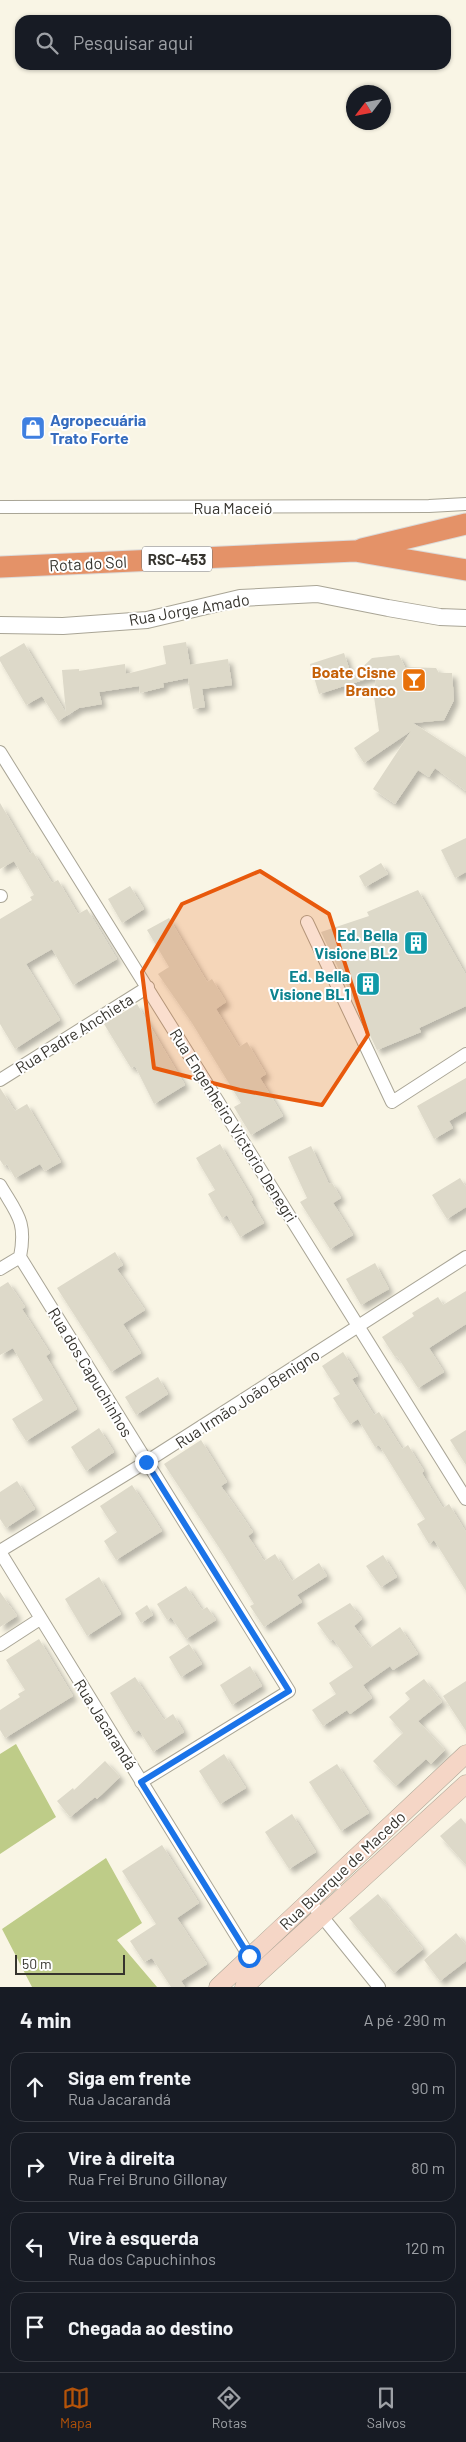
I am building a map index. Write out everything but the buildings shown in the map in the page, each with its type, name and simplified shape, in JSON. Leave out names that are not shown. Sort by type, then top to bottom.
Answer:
[{"type":"highway","name":"Rota do Sol","points":[[0,567],[355,551],[466,524]]},
{"type":"highway","name":"Rota do Sol","points":[[355,551],[466,570]]},
{"type":"main road","name":"Rua Buarque de Macedo","points":[[223,1986],[249,1956],[466,1754]]},
{"type":"main road","name":"Rua Buarque de Macedo","points":[[244,1987],[466,1784]]},
{"type":"street","name":"Rua Maceió","points":[[0,507],[429,506],[466,504]]},
{"type":"street","name":"Rua Jorge Amado","points":[[0,625],[63,626],[147,620],[240,598],[317,594],[396,610],[466,618]]},
{"type":"street","name":"Rua Engenheiro Victorio Denegri","points":[[0,752],[148,986],[466,1499]]},
{"type":"street","points":[[307,922],[392,1102],[466,1054]]},
{"type":"street","name":"Rua Padre Anchieta","points":[[0,1080],[148,986]]},
{"type":"street","points":[[0,1185],[21,1221],[24,1237],[20,1257],[0,1269]]},
{"type":"street","name":"Rua dos Capuchinhos","points":[[20,1257],[289,1691],[141,1782]]},
{"type":"street","name":"Rua Irmão João Benigno","points":[[0,1552],[146,1462],[466,1257]]},
{"type":"street","name":"Rua Jacarandá","points":[[0,1552],[249,1956],[262,1971]]},
{"type":"street","points":[[0,1646],[40,1619]]},
{"type":"street","points":[[308,1900],[379,1987]]},
{"type":"highlighted area","points":[[260,871],[329,914],[368,1035],[322,1105],[240,1090],[154,1068],[142,972],[182,904]]},
{"type":"green space","points":[[16,1744],[56,1817],[0,1854],[0,1754]]},
{"type":"green space","points":[[106,1858],[142,1923],[117,1940],[157,1987],[32,1987],[2,1929]]},
{"type":"place","name":"Agropecuária Trato Forte","points":[[33,428]]},
{"type":"place","name":"Boate Cisne Branco","points":[[414,680]]},
{"type":"place","name":"Ed. Bella Visione BL2","points":[[416,943]]},
{"type":"place","name":"Ed. Bella Visione BL1","points":[[368,984]]},
{"type":"route","points":[[146,1462],[289,1691],[141,1782],[249,1956]]}]
